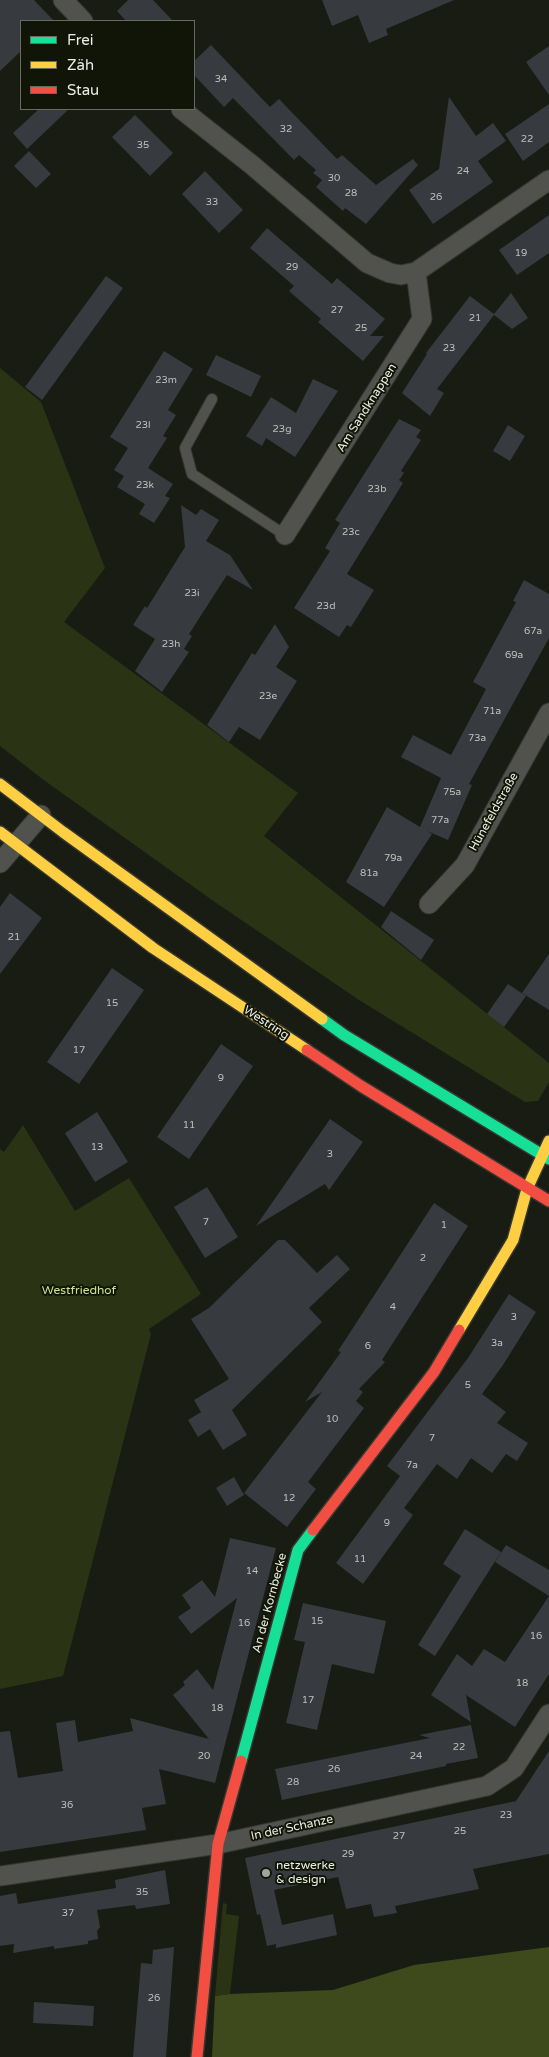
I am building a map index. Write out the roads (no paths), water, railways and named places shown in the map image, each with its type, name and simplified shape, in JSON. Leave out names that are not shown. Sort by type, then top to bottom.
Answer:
[{"type":"main road","points":[[0,784],[344,1035],[545,1157]]},
{"type":"main road","name":"Westring","points":[[0,832],[153,948],[361,1086],[549,1201]]},
{"type":"main road","points":[[527,1189],[545,1157],[549,1141]]},
{"type":"main road","name":"An der Kornbecke","points":[[197,2057],[218,1844],[298,1550],[434,1372],[513,1240],[527,1189]]},
{"type":"street","points":[[63,0],[82,20]]},
{"type":"street","points":[[182,110],[252,165],[366,263],[390,273],[402,275],[416,272],[549,180]]},
{"type":"street","name":"Am Sandknappen","points":[[285,535],[422,319],[416,272]]},
{"type":"street","name":"Hünefeldstraße","points":[[429,904],[465,865],[549,713]]},
{"type":"street","points":[[0,863],[41,815]]},
{"type":"street","name":"In der Schanze","points":[[0,1876],[218,1844],[487,1786],[514,1768],[549,1714]]},
{"type":"lane","points":[[212,399],[186,448],[192,474],[285,535]]},
{"type":"place","name":"netzwerke & design","points":[[266,1873]]},
{"type":"park label","name":"Westfriedhof","points":[[79,1291]]}]
